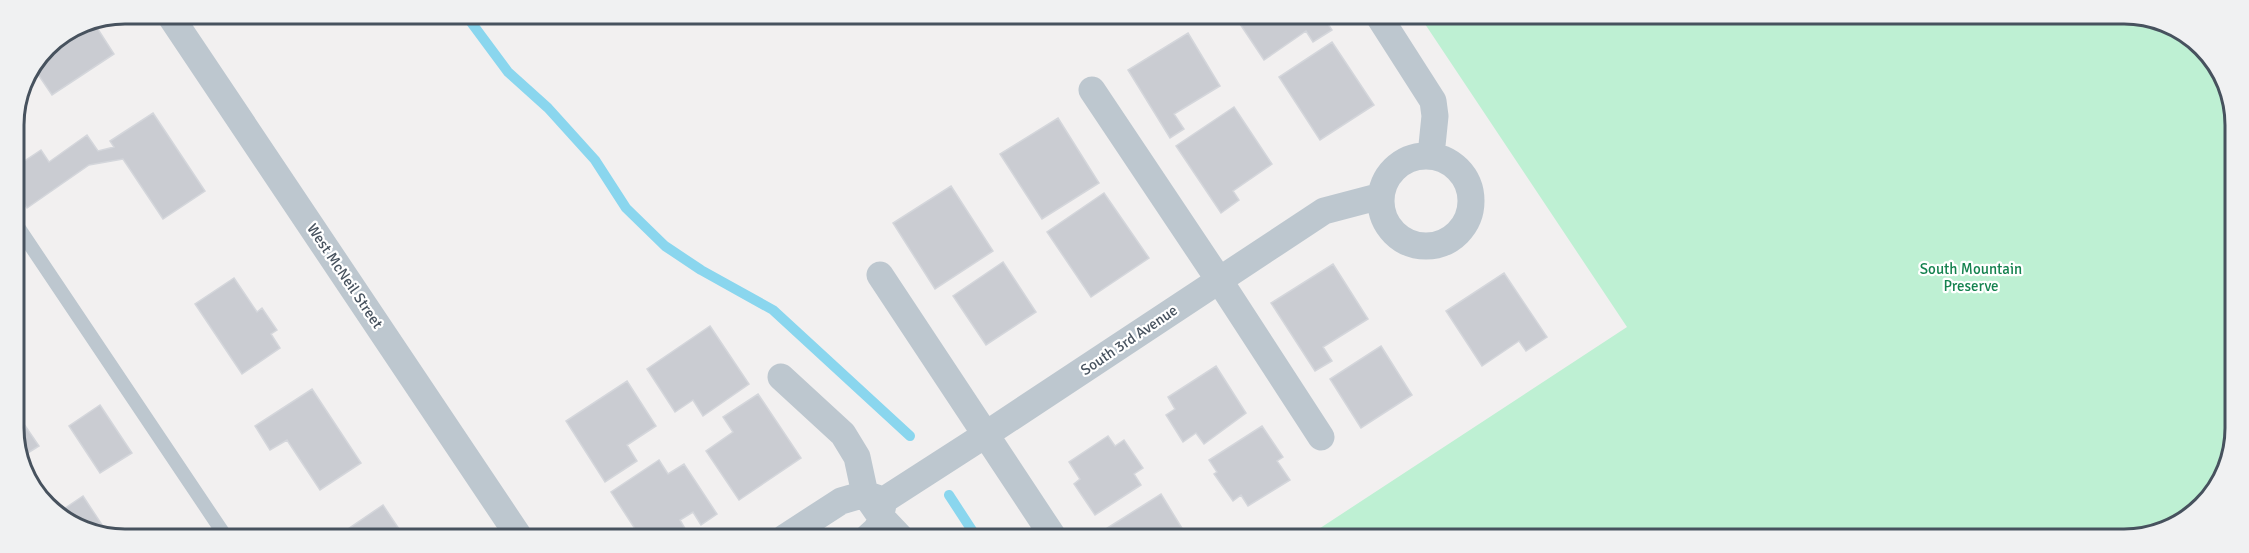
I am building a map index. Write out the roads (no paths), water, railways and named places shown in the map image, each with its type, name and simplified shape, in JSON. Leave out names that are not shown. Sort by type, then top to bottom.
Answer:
[{"type":"street","name":"West McNeil Street","points":[[176,24],[514,529]]},
{"type":"street","points":[[1384,24],[1433,101],[1435,116],[1431,156]]},
{"type":"street","points":[[1092,90],[1220,280],[1321,437]]},
{"type":"street","points":[[1431,156],[1448,161],[1462,172],[1470,188],[1471,206],[1466,223],[1455,236],[1439,244],[1422,246],[1405,240],[1391,229],[1383,213],[1381,196],[1386,179],[1398,165],[1413,157],[1431,156]]},
{"type":"street","name":"South 3rd Avenue","points":[[798,529],[841,501],[874,512],[1324,211],[1381,196]]},
{"type":"street","points":[[880,276],[1048,529]]},
{"type":"street","points":[[781,377],[843,434],[857,458],[874,512],[892,529]]},
{"type":"lane","points":[[24,236],[221,529]]},
{"type":"waterway","points":[[472,24],[508,72],[548,108],[595,160],[626,208],[665,246],[701,270],[773,310],[910,436]]},
{"type":"waterway","points":[[949,495],[971,529]]},
{"type":"park label","name":"South Mountain Preserve","points":[[1971,278]]}]
